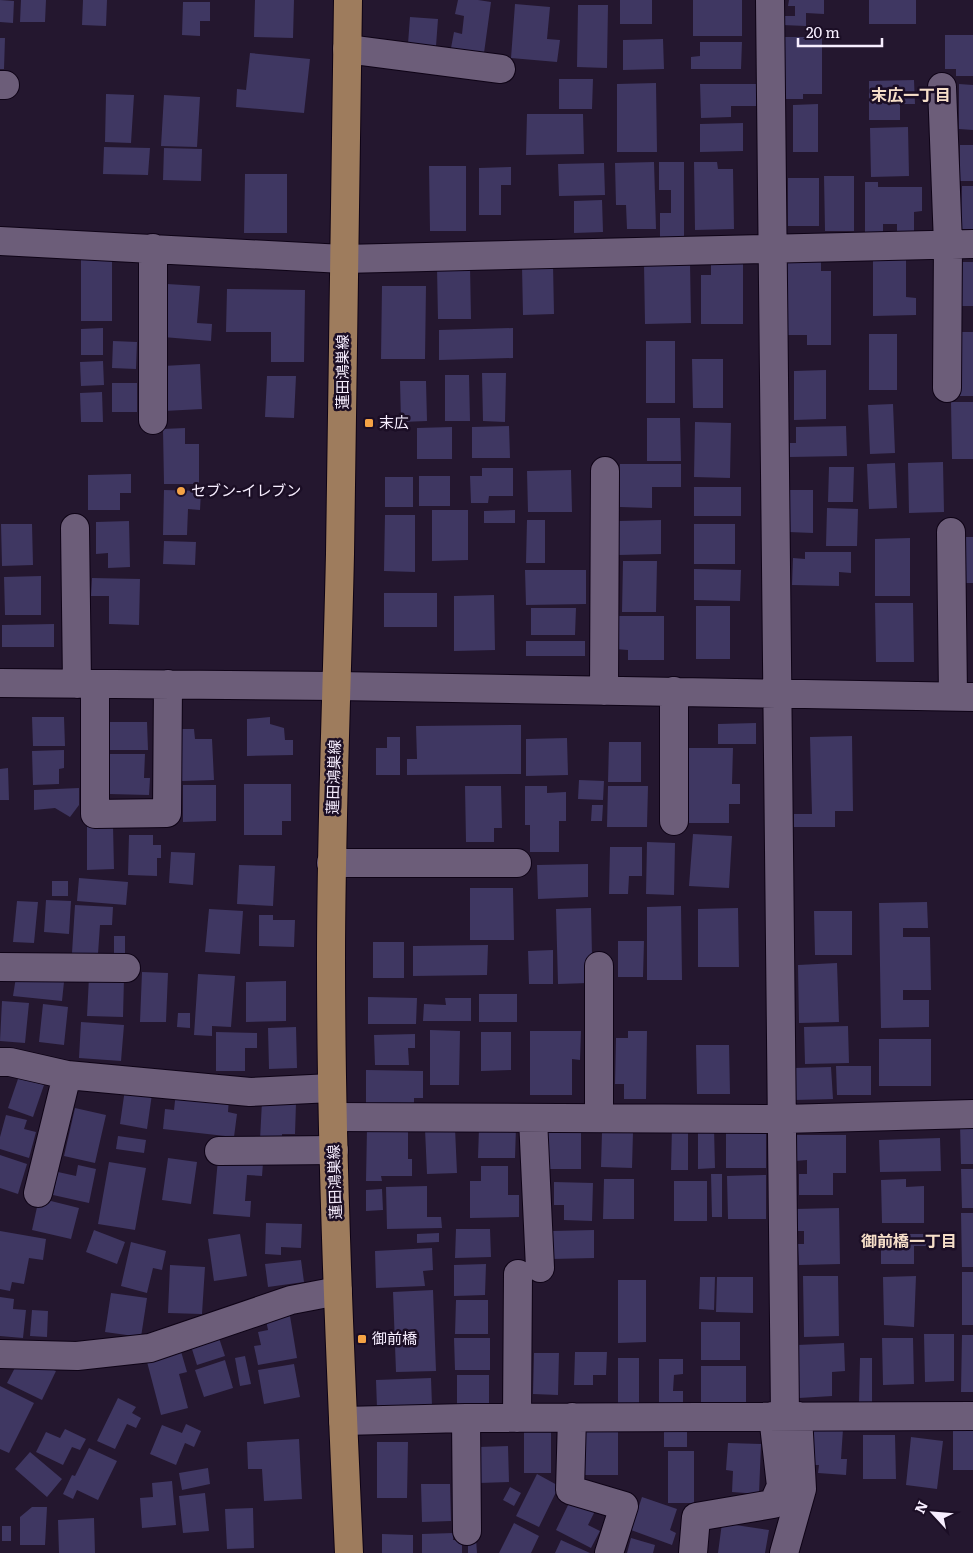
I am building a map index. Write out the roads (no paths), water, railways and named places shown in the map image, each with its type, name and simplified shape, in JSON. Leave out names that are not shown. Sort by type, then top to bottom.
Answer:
[{"type":"main road","name":"蓮田鴻巣線","points":[[348,0],[337,686],[331,863],[332,1088],[348,1553]]},
{"type":"street","points":[[693,1553],[696,1517],[773,1504],[780,1486],[785,1416],[770,0]]},
{"type":"street","points":[[347,49],[501,68]]},
{"type":"street","points":[[942,87],[961,244],[947,388]]},
{"type":"street","points":[[0,241],[343,258],[961,244]]},
{"type":"street","points":[[153,248],[154,420]]},
{"type":"street","points":[[604,690],[605,471]]},
{"type":"street","points":[[76,528],[95,814],[167,813],[168,684]]},
{"type":"street","points":[[0,683],[337,686],[969,697],[951,532]]},
{"type":"street","points":[[674,692],[674,821]]},
{"type":"street","points":[[331,863],[517,863]]},
{"type":"street","points":[[599,966],[599,1118]]},
{"type":"street","points":[[0,967],[126,968]]},
{"type":"street","points":[[0,1062],[10,1062],[67,1074],[250,1092],[332,1088]]},
{"type":"street","points":[[38,1193],[67,1074]]},
{"type":"street","points":[[333,1118],[782,1119],[973,1114]]},
{"type":"street","points":[[517,1418],[529,1271],[533,1119]]},
{"type":"street","points":[[219,1151],[334,1150]]},
{"type":"street","points":[[0,1354],[77,1356],[150,1348],[291,1300],[338,1291]]},
{"type":"street","points":[[784,1553],[802,1489],[785,1416]]},
{"type":"street","points":[[343,1420],[572,1417],[973,1416]]},
{"type":"street","points":[[572,1417],[570,1490],[624,1506],[610,1553]]},
{"type":"street","points":[[466,1418],[467,1531]]},
{"type":"place","name":"末広","points":[[369,423]]},
{"type":"place","name":"セブン-イレブン","points":[[181,491]]},
{"type":"place","name":"御前橋","points":[[362,1339]]},
{"type":"district","name":"末広一丁目","points":[[911,95]]},
{"type":"district","name":"御前橋一丁目","points":[[909,1241]]}]
